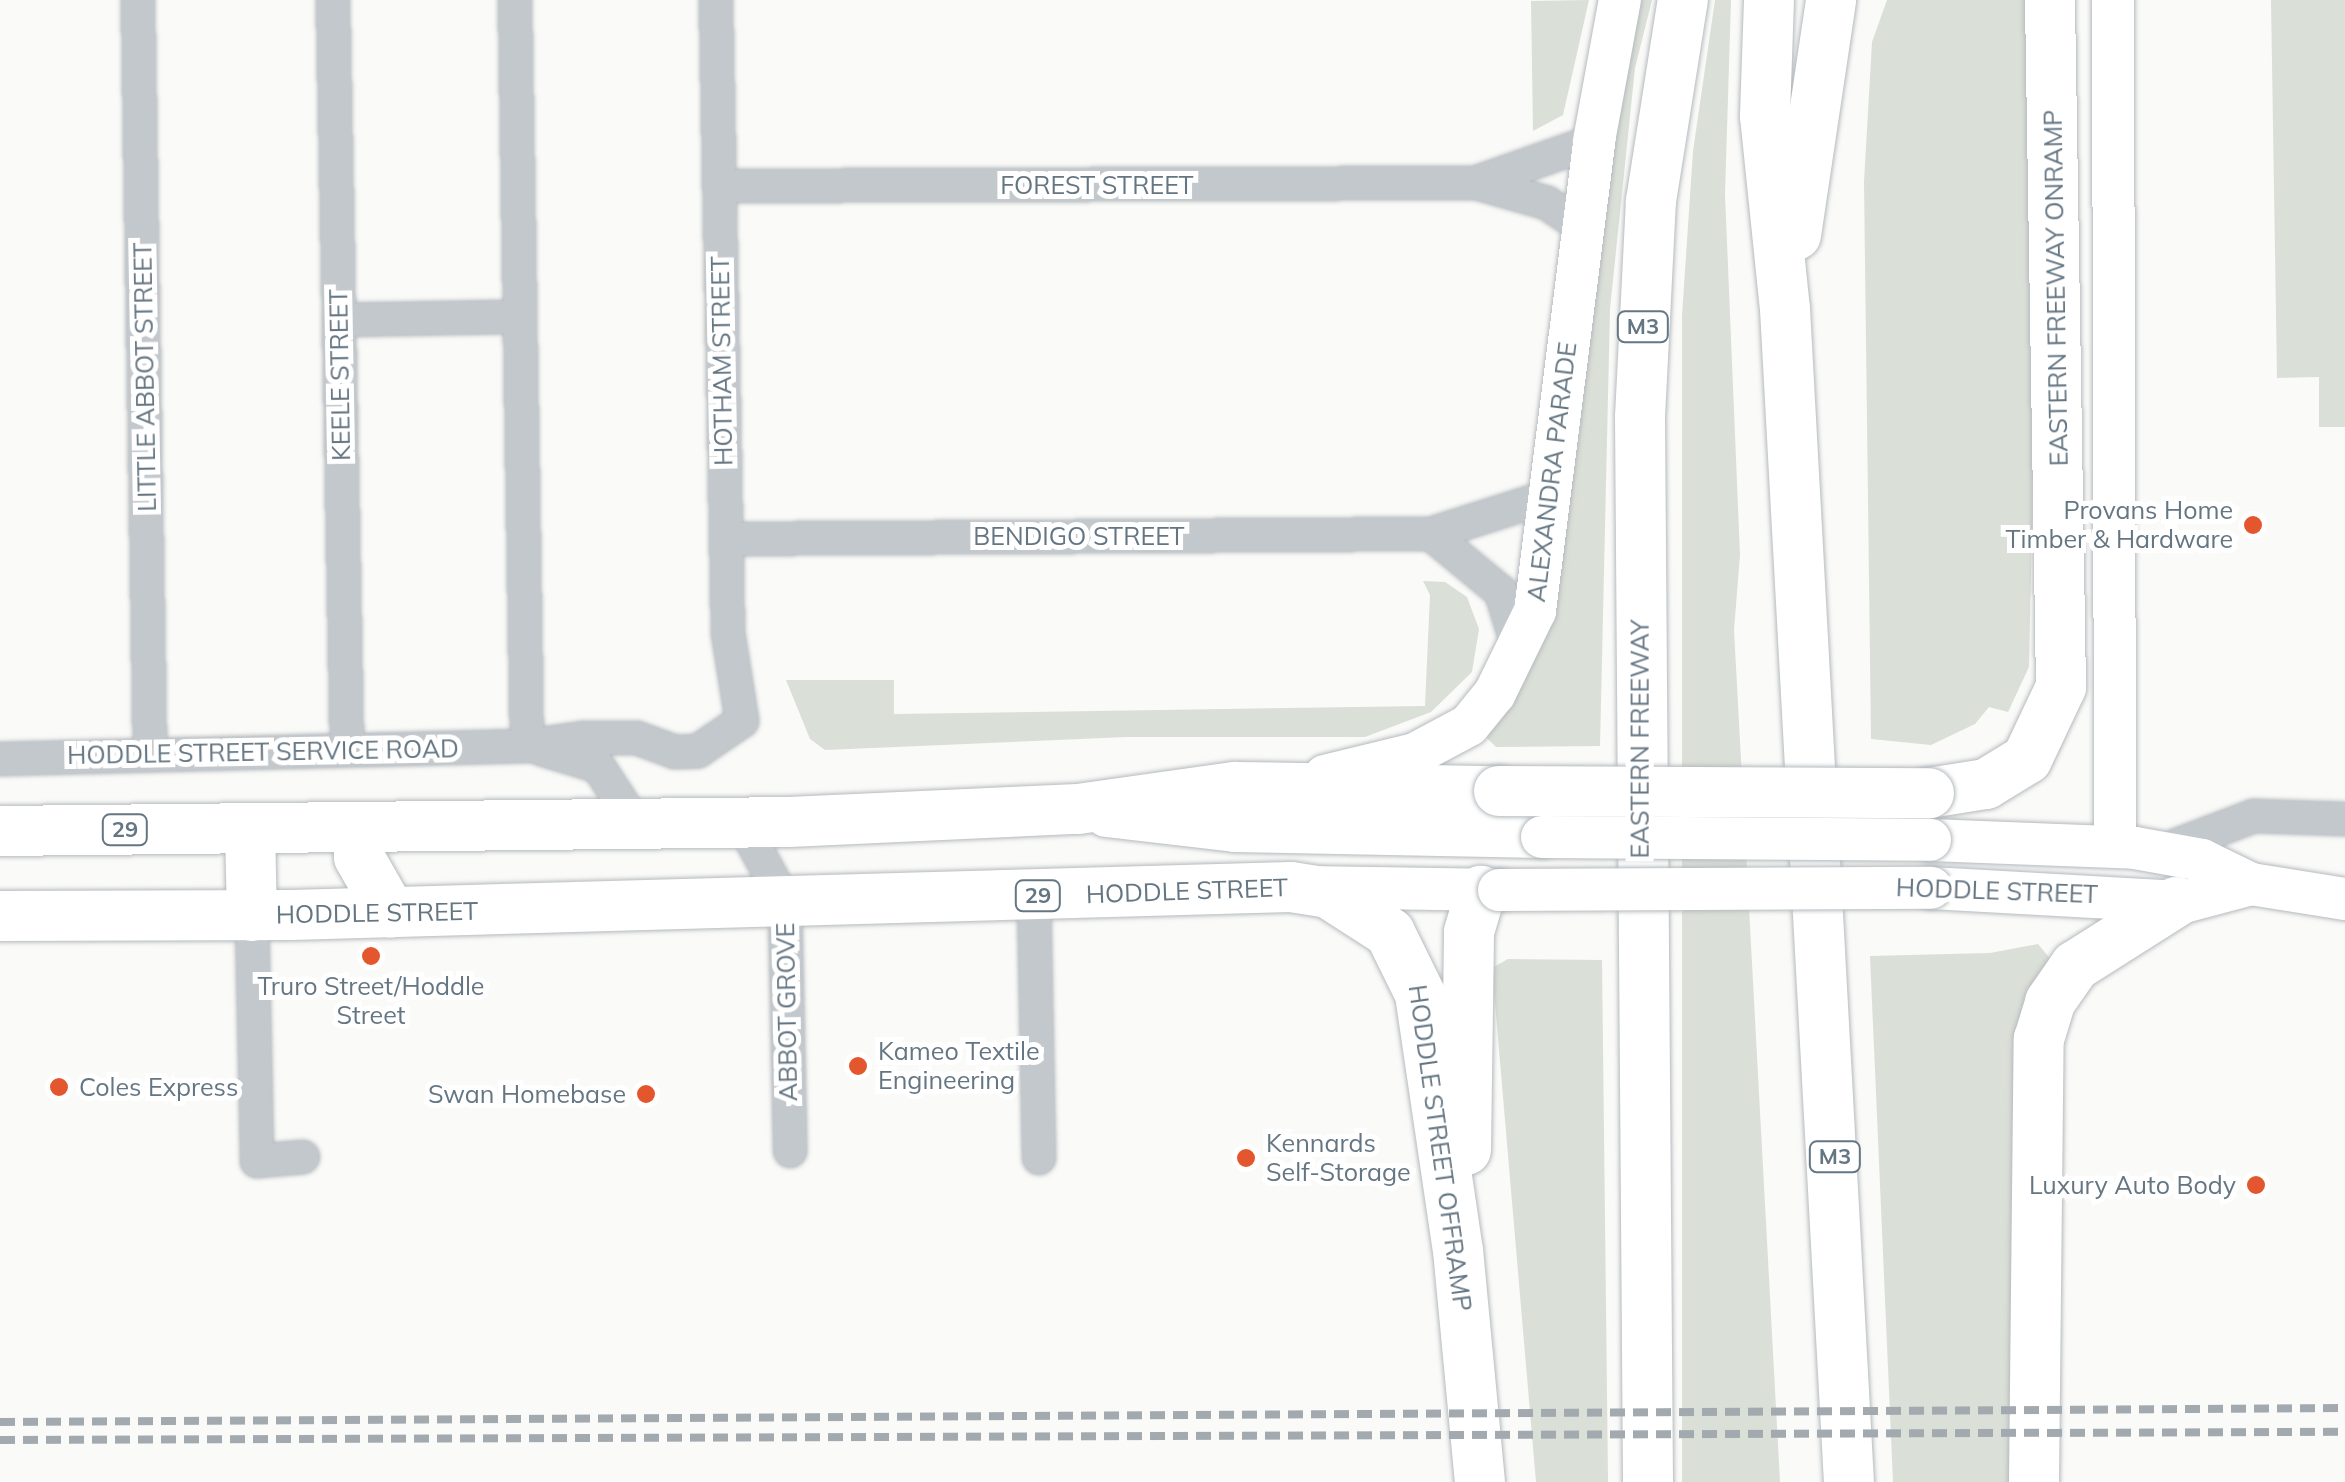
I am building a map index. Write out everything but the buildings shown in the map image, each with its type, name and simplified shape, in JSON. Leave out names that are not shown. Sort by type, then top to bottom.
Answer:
[{"type":"highway","name":"EASTERN FREEWAY","points":[[1648,1482],[1640,417],[1651,201],[1683,0]]},
{"type":"highway","name":"M3","points":[[1769,0],[1765,116],[1785,309],[1849,1482]]},
{"type":"highway","points":[[1785,309],[1831,0]]},
{"type":"highway","name":"EASTERN FREEWAY ONRAMP","points":[[2034,750],[2056,704],[2062,664],[2050,0]]},
{"type":"highway","name":"HODDLE STREET","points":[[0,831],[742,823],[1051,811],[1205,789],[1276,786],[1496,854],[1930,816],[2034,750]]},
{"type":"highway","points":[[360,829],[360,857],[391,912]]},
{"type":"highway","points":[[250,830],[252,916]]},
{"type":"highway","points":[[1458,1250],[1472,1059],[1470,932],[1496,854]]},
{"type":"highway","name":"HODDLE STREET","points":[[0,916],[252,916],[1291,887]]},
{"type":"highway","name":"HODDLE STREET OFFRAMP","points":[[1291,887],[1323,892],[1362,910],[1409,962],[1425,1019],[1458,1250],[1480,1482]]},
{"type":"highway","points":[[2034,1482],[2038,1039],[2050,1002],[2075,966],[2176,902]]},
{"type":"main road","name":"ALEXANDRA PARADE","points":[[1276,786],[1394,761],[1448,739],[1479,716],[1519,650],[1536,611],[1582,227],[1620,0]]},
{"type":"main road","points":[[2065,891],[2115,846],[2113,0]]},
{"type":"main road","name":"HODDLE STREET","points":[[1051,811],[1496,854],[1931,888],[2065,891],[2176,902],[2251,884]]},
{"type":"main road","name":"HODDLE STREET","points":[[1291,887],[1496,854],[1542,837],[1930,816],[2202,860],[2251,884],[2345,898]]},
{"type":"street","name":"LITTLE ABBOT STREET","points":[[138,0],[150,755]]},
{"type":"street","name":"KEELE STREET","points":[[333,0],[347,750]]},
{"type":"street","points":[[514,0],[526,746]]},
{"type":"street","name":"HOTHAM STREET","points":[[716,0],[728,633],[742,721]]},
{"type":"street","name":"FOREST STREET","points":[[1475,183],[1594,140]]},
{"type":"street","name":"FOREST STREET","points":[[719,186],[1475,183],[1547,203],[1582,227]]},
{"type":"street","points":[[339,320],[519,317]]},
{"type":"street","name":"BENDIGO STREET","points":[[726,539],[1431,534],[1550,496]]},
{"type":"street","points":[[1431,534],[1501,592],[1519,650]]},
{"type":"street","name":"HODDLE STREET SERVICE ROAD","points":[[0,759],[526,746],[637,738],[669,752],[698,750],[742,721]]},
{"type":"street","name":"HODDLE STREET SERVICE ROAD","points":[[526,746],[598,766],[616,785],[635,823]]},
{"type":"street","name":"HODDLE STREET","points":[[2158,852],[2254,816],[2345,818]]},
{"type":"street","name":"ABBOT GROVE","points":[[742,823],[785,902],[790,1151]]},
{"type":"street","points":[[1034,897],[1039,1158]]},
{"type":"street","points":[[252,916],[257,1161],[303,1157]]},
{"type":"shaded area","points":[[1589,0],[1563,115],[1533,131],[1531,1]]},
{"type":"shaded area","points":[[1632,0],[1652,0],[1635,68],[1610,309],[1600,746],[1496,747],[1487,738]]},
{"type":"shaded area","points":[[1715,0],[1731,0],[1725,194],[1740,555],[1734,630],[1780,1482],[1682,1482],[1682,316],[1693,151]]},
{"type":"shaded area","points":[[1887,0],[2028,0],[2038,240],[2029,667],[2008,712],[1989,707],[1975,724],[1931,745],[1871,739],[1864,182],[1872,42]]},
{"type":"shaded area","points":[[2271,0],[2345,0],[2345,427],[2319,427],[2319,377],[2277,378]]},
{"type":"shaded area","points":[[1423,581],[1445,582],[1467,597],[1479,629],[1472,672],[1431,712],[1365,737],[1126,737],[825,750],[810,739],[786,680],[894,680],[894,714],[1425,706],[1430,595]]},
{"type":"shaded area","points":[[2038,944],[2052,961],[2014,1482],[1893,1482],[1870,956],[1990,953]]},
{"type":"shaded area","points":[[1508,959],[1602,960],[1608,1482],[1536,1482],[1492,968]]},
{"type":"railway","points":[[0,1422],[2345,1408]]},
{"type":"railway","points":[[0,1440],[2345,1432]]},
{"type":"place","name":"Provans Home Timber & Hardware","points":[[2253,525]]},
{"type":"place","name":"Truro Street/Hoddle Street","points":[[371,956]]},
{"type":"place","name":"Kameo Textile Engineering","points":[[858,1066]]},
{"type":"place","name":"Coles Express","points":[[59,1087]]},
{"type":"place","name":"Swan Homebase","points":[[646,1094]]},
{"type":"place","name":"Kennards Self-Storage","points":[[1246,1158]]},
{"type":"place","name":"Luxury Auto Body","points":[[2256,1185]]}]
